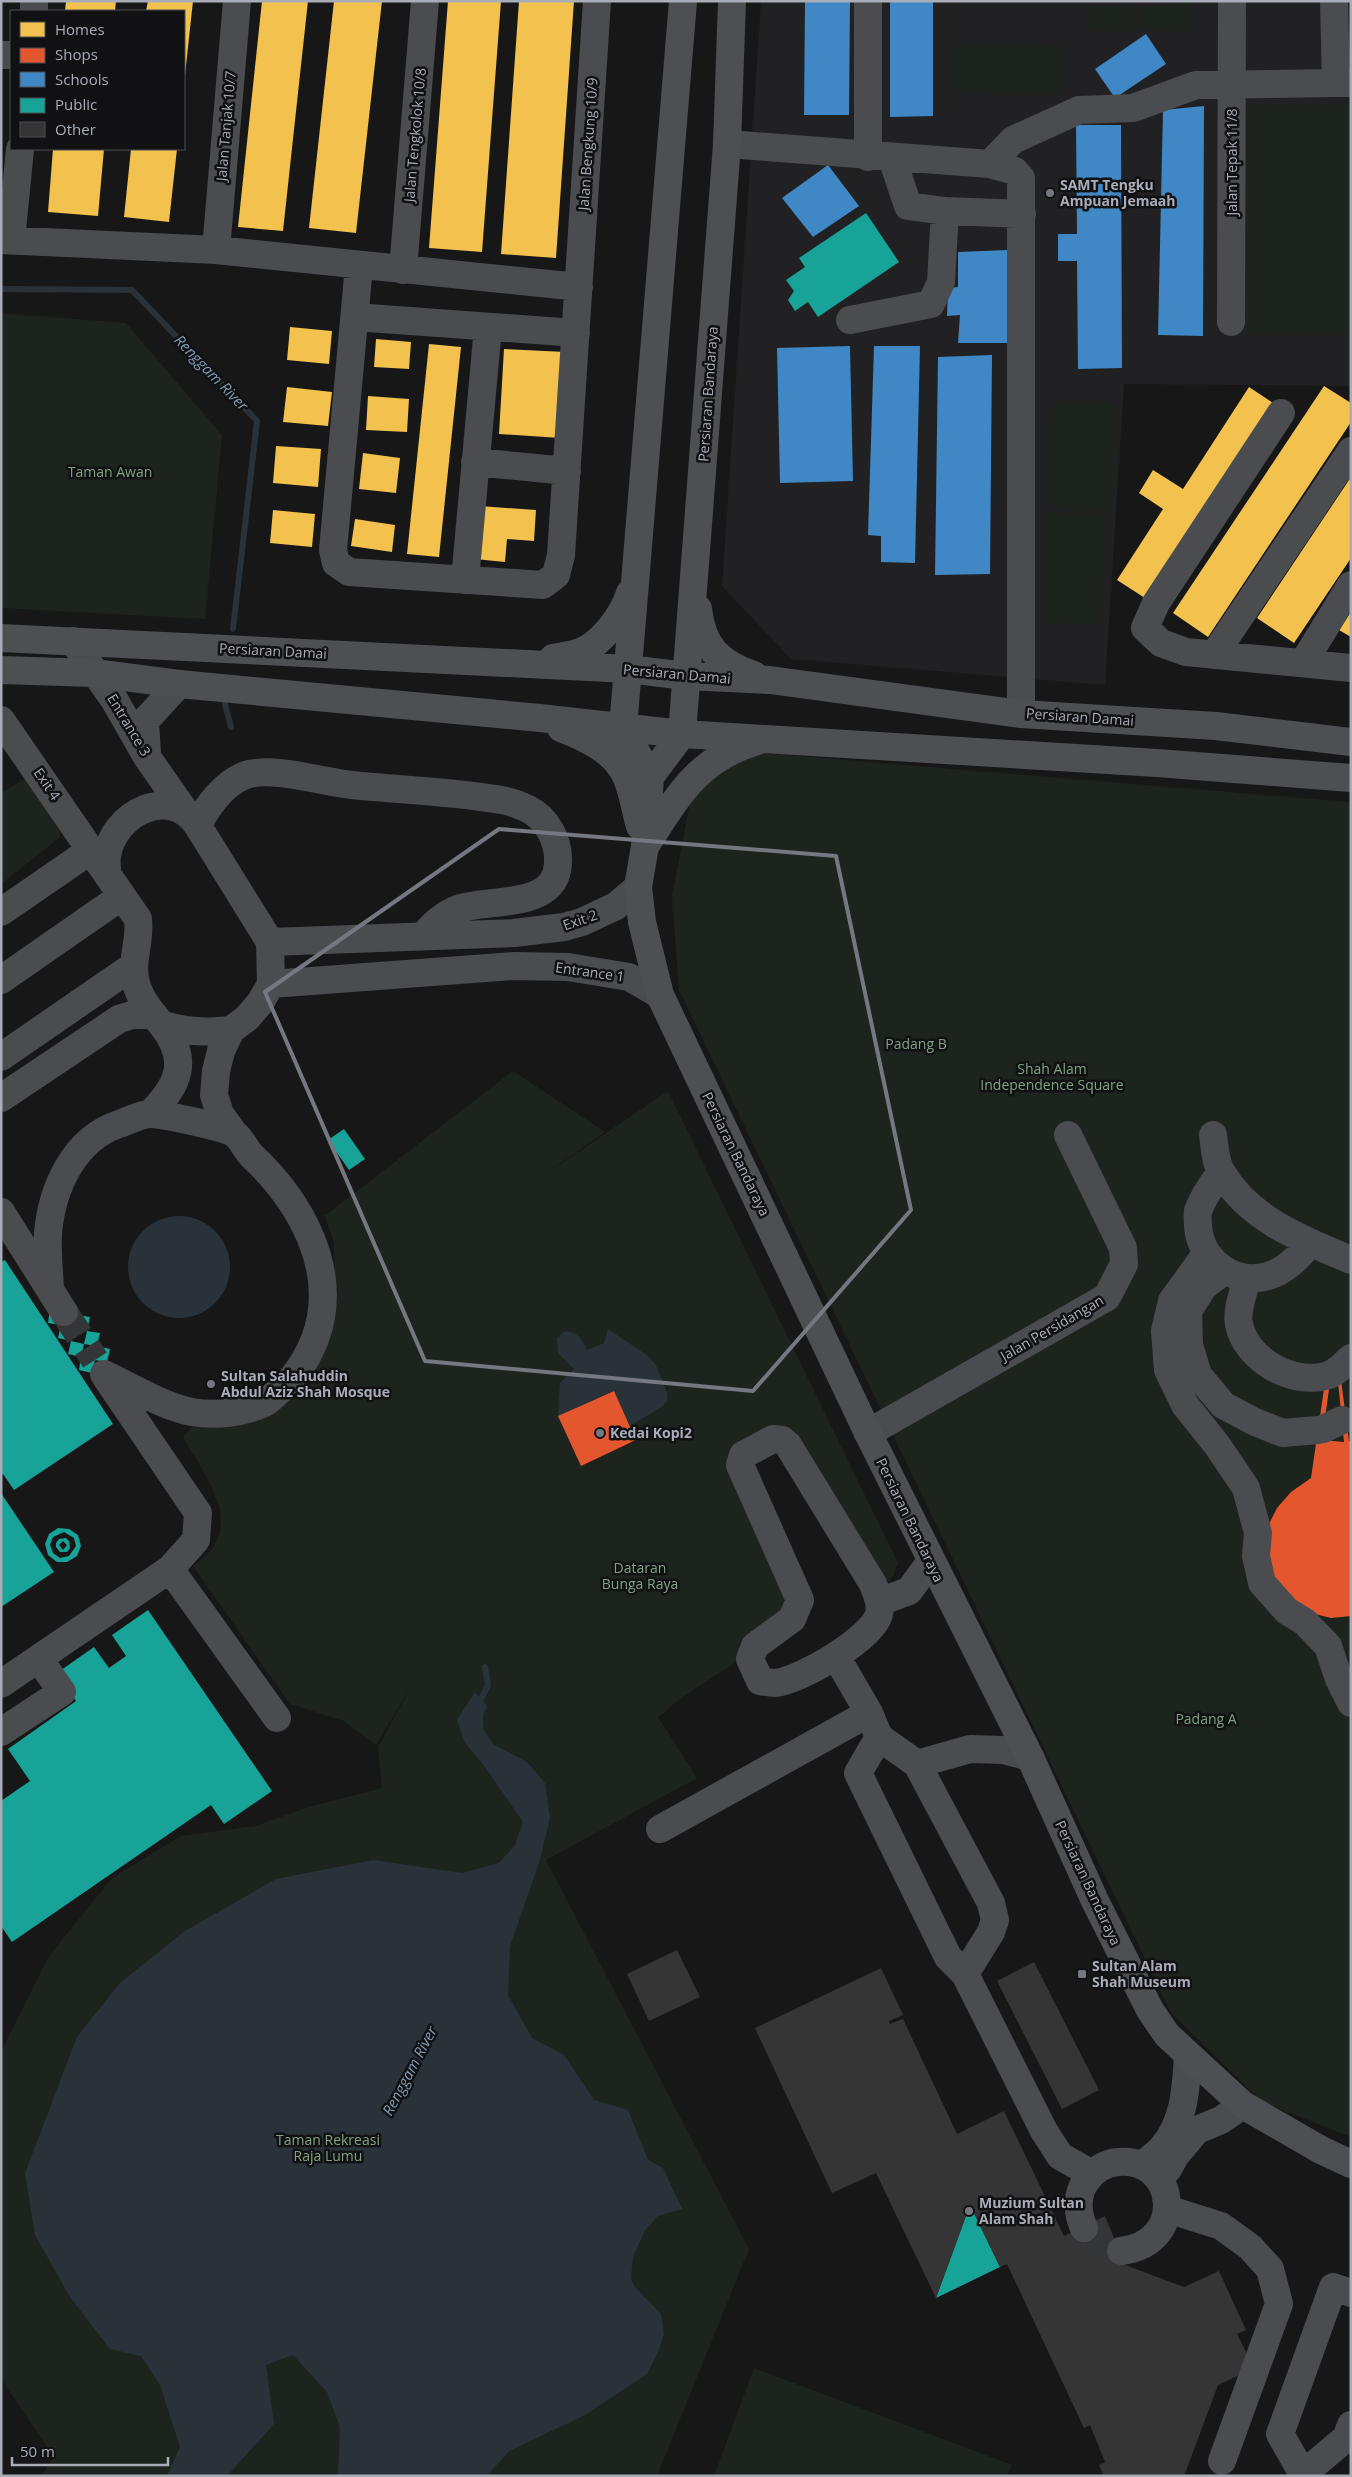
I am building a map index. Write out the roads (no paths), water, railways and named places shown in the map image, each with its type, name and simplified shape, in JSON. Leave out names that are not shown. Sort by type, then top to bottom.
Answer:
[{"type":"main road","points":[[682,734],[650,777],[623,728],[683,1]]},
{"type":"main road","name":"Persiaran Bandaraya","points":[[682,734],[727,144],[732,1]]},
{"type":"main road","points":[[694,580],[700,631],[710,648],[722,660],[738,670],[770,680]]},
{"type":"main road","points":[[524,664],[580,652],[596,643],[625,607],[634,581]]},
{"type":"main road","name":"Persiaran Damai","points":[[1,638],[628,669],[686,676],[770,680],[1021,714],[1216,726],[1351,742]]},
{"type":"main road","points":[[1,670],[94,673],[179,684],[540,718],[682,734],[1157,763],[1351,778]]},
{"type":"main road","points":[[540,718],[581,736],[616,760],[626,777],[645,846]]},
{"type":"main road","points":[[645,846],[683,788],[703,768],[736,747],[761,740]]},
{"type":"main road","name":"Persiaran Bandaraya","points":[[650,777],[645,846],[638,887],[642,922],[660,995],[868,1433],[1030,1757],[1095,1901],[1150,2010],[1167,2034],[1243,2105],[1321,2150],[1351,2164]]},
{"type":"street","name":"Jalan Tanjak 10/7","points":[[216,250],[237,1]]},
{"type":"street","name":"Jalan Tengkolok 10/8","points":[[403,270],[425,1]]},
{"type":"street","name":"Jalan Bengkung 10/9","points":[[359,266],[333,550],[336,563],[349,572],[542,585],[556,575],[561,555],[598,1]]},
{"type":"street","points":[[868,1],[880,157],[908,206],[945,212],[1022,214]]},
{"type":"street","name":"Jalan Tepak 11/8","points":[[1231,322],[1232,1]]},
{"type":"street","points":[[990,164],[1013,140],[1079,110],[1133,108],[1196,85],[1344,83],[1334,1]]},
{"type":"street","points":[[727,144],[990,164],[1015,171],[1022,178],[1021,714]]},
{"type":"street","points":[[20,150],[6,240],[216,250],[579,287]]},
{"type":"street","points":[[850,320],[931,304],[941,282],[945,212]]},
{"type":"street","points":[[355,317],[576,333]]},
{"type":"street","points":[[465,580],[488,327]]},
{"type":"street","points":[[1281,413],[1156,603],[1145,628],[1160,643],[1186,652],[1351,668]]},
{"type":"street","points":[[1214,655],[1351,452]]},
{"type":"street","points":[[475,462],[567,471]]},
{"type":"street","points":[[1302,663],[1351,585]]},
{"type":"street","name":"Entrance 3","points":[[73,641],[115,701],[147,757],[191,818],[270,942]]},
{"type":"street","points":[[147,757],[146,722],[179,684]]},
{"type":"street","name":"Exit 4","points":[[1,720],[138,919],[140,930],[133,966]]},
{"type":"street","points":[[1,980],[115,886],[106,857],[110,844],[127,820],[152,805],[191,818],[204,812],[231,784],[244,776],[261,774],[296,775],[346,784],[505,801],[530,809],[542,820],[552,834],[558,863],[554,878],[544,891],[527,899],[456,909],[434,923],[422,936]]},
{"type":"street","points":[[1,912],[91,850]]},
{"type":"street","name":"Exit 2","points":[[270,942],[514,933],[564,927],[582,922],[616,906],[638,887]]},
{"type":"street","points":[[509,902],[514,933]]},
{"type":"street","points":[[1,1684],[170,1569],[196,1540],[198,1513],[99,1367],[158,1400],[192,1412],[228,1413],[264,1403],[290,1383],[309,1355],[322,1318],[322,1280],[312,1239],[294,1206],[279,1184],[249,1153],[220,1114],[214,1095],[216,1071],[221,1051],[232,1030],[247,1018],[260,1003],[271,984],[270,942]]},
{"type":"street","points":[[1,1057],[133,966],[136,984],[175,1045],[180,1059],[176,1080],[167,1097],[150,1114],[113,1126],[95,1137],[79,1151],[68,1167],[57,1192],[48,1233],[50,1289]]},
{"type":"street","name":"Entrance 1","points":[[271,984],[514,966],[568,967],[629,977],[660,995]]},
{"type":"street","points":[[1,1098],[119,1019],[132,1016],[158,1020],[179,1030],[206,1033],[232,1030]]},
{"type":"street","points":[[150,1114],[233,1132]]},
{"type":"street","name":"Jalan Persidangan","points":[[868,1433],[1107,1297],[1124,1264],[1123,1248],[1068,1135]]},
{"type":"street","points":[[1213,1136],[1216,1157],[1221,1172],[1246,1204],[1274,1224],[1310,1244],[1351,1260]]},
{"type":"street","points":[[1221,1172],[1208,1191],[1197,1213],[1199,1237],[1226,1268],[1238,1322],[1246,1341],[1266,1364],[1298,1378],[1326,1376],[1351,1358]]},
{"type":"street","points":[[1,1212],[64,1312]]},
{"type":"street","points":[[1310,1244],[1293,1262],[1269,1276],[1226,1268],[1172,1301],[1165,1331],[1168,1370],[1185,1404],[1217,1445],[1246,1488],[1258,1533],[1256,1556],[1262,1583],[1287,1611],[1305,1622],[1328,1646],[1339,1679],[1351,1704]]},
{"type":"street","points":[[1226,1268],[1204,1286],[1188,1311],[1189,1345],[1198,1375],[1222,1405],[1255,1422],[1283,1433],[1336,1423]]},
{"type":"street","points":[[773,1439],[782,1440],[788,1445],[873,1584],[879,1602],[880,1614],[869,1633],[836,1656],[776,1683],[760,1681],[750,1659],[755,1646],[792,1619],[800,1600],[742,1473],[740,1465],[743,1454],[773,1439]]},
{"type":"street","points":[[879,1602],[909,1591],[931,1562]]},
{"type":"street","points":[[170,1569],[277,1718]]},
{"type":"street","points":[[836,1656],[874,1725],[917,1764],[991,1903],[995,1920],[982,1949],[965,1974]]},
{"type":"street","points":[[1,1732],[62,1692],[39,1659]]},
{"type":"street","points":[[660,1829],[874,1725]]},
{"type":"street","points":[[874,1725],[858,1773],[948,1957],[965,1974],[1044,2131],[1060,2156],[1092,2174]]},
{"type":"street","points":[[917,1764],[970,1749],[1003,1750],[1030,1757]]},
{"type":"street","points":[[1121,2251],[1143,2246],[1153,2239],[1162,2225],[1157,2186],[1163,2147],[1180,2116],[1185,2094],[1188,2055]]},
{"type":"street","points":[[1157,2186],[1175,2156],[1197,2130],[1221,2120],[1243,2105]]},
{"type":"street","points":[[1084,2228],[1079,2214],[1078,2200],[1083,2186],[1092,2174],[1116,2162],[1133,2162],[1157,2186],[1221,2226],[1250,2247],[1270,2269],[1279,2304],[1222,2461]]},
{"type":"street","points":[[1351,2293],[1333,2287],[1280,2434],[1303,2475],[1346,2438],[1351,2425]]},
{"type":"water","points":[[179,1216],[199,1220],[215,1231],[226,1247],[230,1267],[226,1287],[215,1303],[199,1314],[179,1318],[159,1314],[143,1303],[132,1287],[128,1267],[132,1247],[143,1231],[159,1220]]},
{"type":"water","points":[[608,1329],[647,1355],[656,1365],[667,1393],[667,1401],[662,1407],[630,1426],[613,1391],[558,1416],[560,1383],[574,1369],[558,1353],[557,1338],[565,1331],[574,1333],[581,1339],[587,1350],[604,1343]]},
{"type":"water","points":[[475,1692],[487,1706],[483,1715],[483,1729],[493,1744],[527,1762],[545,1783],[550,1818],[539,1863],[510,1946],[508,1995],[532,2038],[564,2055],[594,2100],[628,2110],[648,2160],[663,2168],[682,2209],[658,2216],[645,2230],[633,2257],[631,2278],[634,2286],[661,2314],[664,2334],[659,2350],[647,2374],[585,2415],[509,2451],[487,2476],[338,2476],[340,2427],[327,2392],[293,2355],[266,2365],[274,2424],[227,2476],[167,2476],[180,2447],[160,2385],[141,2356],[110,2349],[70,2297],[35,2235],[25,2173],[77,2037],[120,1983],[185,1931],[276,1879],[373,1860],[462,1873],[499,1863],[515,1845],[523,1822],[483,1764],[465,1743],[457,1720]]},
{"type":"waterway","name":"Renggam River","points":[[1,289],[132,290],[257,421],[233,629]]},
{"type":"waterway","name":"Renggam River","points":[[225,704],[231,727]]},
{"type":"waterway","name":"Renggam River","points":[[478,1705],[488,1685],[485,1667]]},
{"type":"tunnel","points":[[64,1312],[95,1360]]},
{"type":"tunnel","points":[[1084,2228],[1100,2244],[1110,2249],[1121,2251]]},
{"type":"place","name":"SAMT Tengku Ampuan Jemaah","points":[[1050,193]]},
{"type":"place","name":"Sultan Salahuddin Abdul Aziz Shah Mosque","points":[[211,1384]]},
{"type":"place","name":"Kedai Kopi2","points":[[600,1433]]},
{"type":"place","name":"Sultan Alam Shah Museum","points":[[1082,1974]]},
{"type":"place","name":"Muzium Sultan Alam Shah","points":[[969,2211]]},
{"type":"park label","name":"Taman Awan","points":[[110,472]]},
{"type":"park label","name":"Padang B","points":[[916,1044]]},
{"type":"park label","name":"Shah Alam Independence Square","points":[[1052,1078]]},
{"type":"park label","name":"Dataran Bunga Raya","points":[[640,1576]]},
{"type":"park label","name":"Padang A","points":[[1206,1719]]},
{"type":"park label","name":"Taman Rekreasi Raja Lumu","points":[[328,2148]]}]
